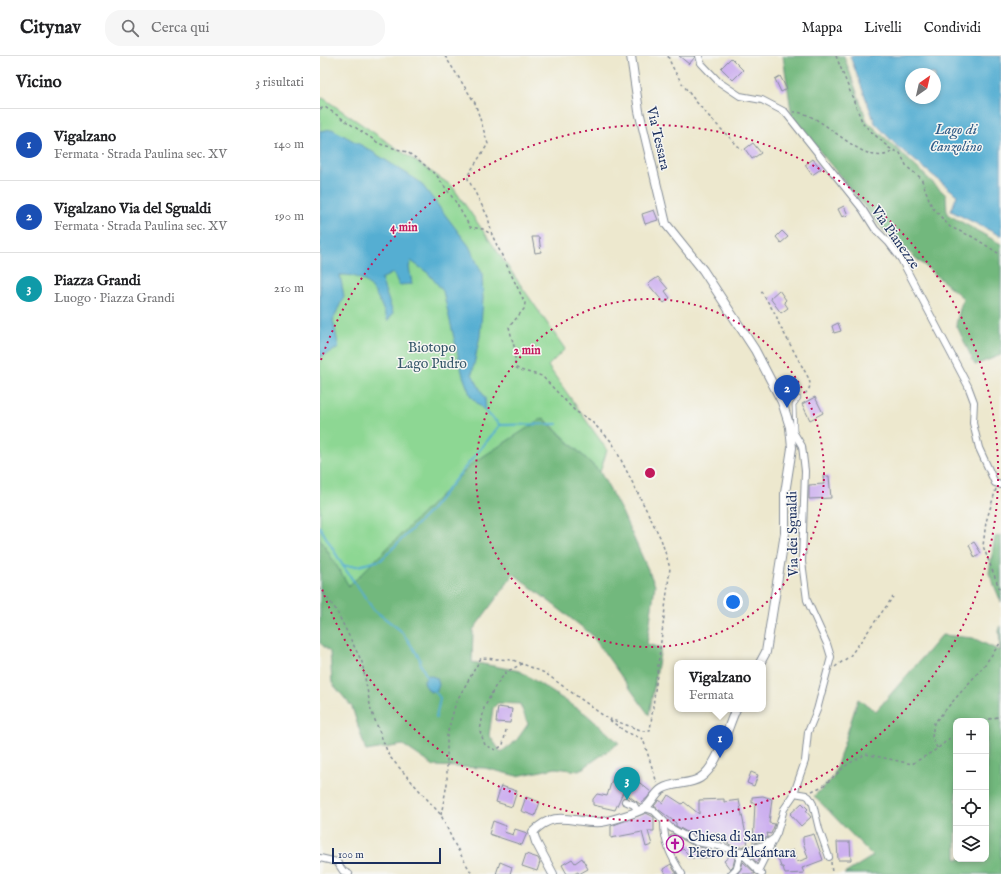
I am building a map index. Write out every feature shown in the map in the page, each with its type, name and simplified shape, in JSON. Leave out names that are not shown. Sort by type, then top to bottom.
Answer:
[{"type":"street","name":"Via Tessara","points":[[631,56],[639,110],[666,224],[703,270],[751,344],[782,402],[792,430]]},
{"type":"street","name":"Via Pianezze","points":[[699,56],[701,62],[719,82],[740,96],[762,100],[785,112],[864,210],[875,229],[889,243],[901,259],[968,386],[974,402],[973,423],[979,448],[995,483],[1000,485]]},
{"type":"street","points":[[762,660],[766,652],[785,534],[785,494],[792,448],[792,430]]},
{"type":"street","name":"Via dei Sgualdi","points":[[760,872],[773,839],[777,833],[784,809],[794,794],[805,761],[808,732],[817,710],[831,657],[827,644],[807,600],[802,562],[805,471],[802,446],[792,430]]},
{"type":"street","points":[[553,874],[536,842],[533,832],[541,824],[561,817],[601,822],[629,815],[641,809],[662,789],[700,778],[712,765],[735,712]]},
{"type":"street","points":[[794,794],[802,794],[809,797],[813,804],[819,829],[829,857]]},
{"type":"street","points":[[625,801],[641,809],[654,811],[661,816],[664,823],[664,836],[667,850],[682,874]]},
{"type":"street","points":[[664,823],[696,842],[724,847],[746,857],[760,872]]},
{"type":"street","points":[[738,854],[764,845],[773,839]]},
{"type":"street","points":[[731,874],[737,868],[738,854]]},
{"type":"street","points":[[320,858],[337,862],[345,873]]},
{"type":"lane","name":"Via dei Sgualdi","points":[[792,430],[796,426],[794,405],[800,398]]},
{"type":"path","points":[[445,56],[475,103],[488,144],[468,174],[468,179],[488,217],[492,235],[525,303],[524,309],[509,327],[515,350],[515,367],[520,370],[542,376],[575,411],[590,420],[612,442],[661,539],[670,568],[650,731],[643,731],[610,719]]},
{"type":"path","points":[[668,56],[674,69],[702,109],[742,150]]},
{"type":"path","points":[[836,56],[863,124],[889,148],[900,153],[907,167],[921,178],[932,207],[950,227],[973,237],[1001,255]]},
{"type":"path","points":[[320,109],[325,107],[380,144],[407,152],[420,161],[437,176],[455,201],[470,227],[483,229],[492,235]]},
{"type":"path","points":[[785,112],[802,112],[817,120],[852,145],[872,155],[887,155],[894,151]]},
{"type":"path","points":[[761,291],[776,314],[779,324],[809,378],[811,385],[809,390],[800,398]]},
{"type":"path","points":[[1000,485],[998,483],[986,522],[983,546],[1001,593]]},
{"type":"path","points":[[320,588],[336,610],[362,662],[371,710],[389,756],[441,815],[454,843],[472,874]]},
{"type":"path","points":[[828,671],[844,662],[850,656],[893,597]]},
{"type":"path","points":[[937,749],[932,737],[934,723],[984,667],[1001,642]]},
{"type":"path","points":[[441,815],[447,784],[447,735],[456,702],[481,658],[513,660],[545,673],[626,732],[643,739],[658,786],[656,795]]},
{"type":"path","points":[[506,730],[503,745],[496,750],[485,745],[480,731],[484,708],[495,687],[506,672],[522,664]]},
{"type":"path","points":[[989,719],[1001,716]]},
{"type":"path","points":[[802,794],[823,786],[848,764],[866,754],[912,764],[937,749],[953,736]]},
{"type":"path","points":[[829,857],[832,874]]},
{"type":"green space","points":[[783,56],[844,56],[867,121],[946,195],[947,214],[1001,244],[1001,355],[975,365],[956,324],[963,298],[886,233],[792,117]]},
{"type":"green space","name":"Biotopo Lago Pudro","points":[[323,98],[452,186],[565,349],[548,366],[607,450],[600,472],[544,418],[348,586],[320,539],[320,99]]},
{"type":"green space","points":[[543,418],[600,472],[622,512],[655,585],[647,644],[661,648],[649,715],[591,634],[514,574],[473,630],[472,662],[520,671],[586,714],[619,743],[579,771],[556,768],[517,776],[485,768],[434,766],[403,745],[366,751],[352,707],[332,683],[330,652],[320,643],[320,539],[349,586],[473,463]],"holes":[[[498,703],[520,704],[528,724],[516,741],[501,752],[489,735],[493,708]]]},
{"type":"green space","points":[[1001,535],[1001,602],[989,573],[995,537]]},
{"type":"green space","points":[[1001,626],[1001,874],[844,874],[873,856],[814,796],[833,778],[858,699],[876,711],[942,635],[973,638],[1000,651],[999,627]]},
{"type":"water","name":"Lago di Canzolino","points":[[850,56],[1001,56],[1001,236],[951,211],[957,195],[896,145],[875,123]]},
{"type":"water","points":[[332,129],[368,149],[420,182],[469,246],[482,273],[483,299],[480,336],[472,374],[485,398],[486,412],[471,397],[463,376],[443,291],[428,273],[411,261],[409,267],[412,284],[399,285],[393,273],[381,279],[393,313],[388,321],[372,288],[359,278],[340,275],[344,296],[333,320],[339,348],[320,357],[320,131]]},
{"type":"water","points":[[428,675],[437,678],[439,685],[437,690],[430,692],[425,685],[424,681]]},
{"type":"building","points":[[679,56],[695,56],[695,57],[689,64]]},
{"type":"building","points":[[731,58],[743,70],[733,80],[721,68]]},
{"type":"building","points":[[780,76],[787,89],[781,92],[775,79]]},
{"type":"building","points":[[753,143],[761,153],[752,159],[745,149]]},
{"type":"building","points":[[813,159],[821,169],[812,175],[805,165]]},
{"type":"building","points":[[844,206],[848,215],[842,217],[838,209]]},
{"type":"building","points":[[654,210],[658,220],[645,224],[642,214]]},
{"type":"building","points":[[782,231],[788,237],[781,243],[776,237]]},
{"type":"building","points":[[532,237],[539,237],[541,252],[535,253]]},
{"type":"building","points":[[658,277],[668,289],[665,291],[670,298],[664,303],[648,284]]},
{"type":"building","points":[[779,290],[786,300],[784,302],[788,308],[781,313],[770,298]]},
{"type":"building","points":[[838,323],[841,331],[834,333],[832,326]]},
{"type":"building","points":[[815,397],[823,413],[810,420],[802,404]]},
{"type":"building","points":[[823,476],[829,476],[831,498],[809,499],[809,485],[824,484]]},
{"type":"building","points":[[974,542],[981,553],[975,558],[969,545]]},
{"type":"building","points":[[498,707],[512,709],[510,723],[496,722]]},
{"type":"building","points":[[618,769],[637,774],[635,779],[651,792],[648,797],[640,804],[623,792],[615,810],[593,805],[593,799],[597,794],[607,796],[612,780]]},
{"type":"building","points":[[751,772],[758,775],[754,786],[747,783]]},
{"type":"building","points":[[501,786],[517,791],[512,807],[496,802]]},
{"type":"building","points":[[668,795],[682,804],[684,802],[699,814],[699,800],[724,799],[724,802],[739,800],[748,845],[737,848],[730,845],[716,833],[709,837],[709,840],[698,838],[676,826],[676,823],[654,806],[659,800],[663,803]]},
{"type":"building","points":[[763,796],[772,799],[769,823],[775,824],[771,834],[767,833],[768,837],[753,844],[755,803],[752,803],[752,797]]},
{"type":"building","points":[[526,797],[540,802],[535,816],[521,811]]},
{"type":"building","points":[[802,803],[808,809],[806,811],[811,817],[801,826],[790,814]]},
{"type":"building","points":[[646,813],[654,817],[654,831],[648,831],[652,845],[646,847],[642,832],[611,838],[611,826]]},
{"type":"building","points":[[493,821],[506,826],[504,832],[513,835],[515,829],[527,833],[522,845],[489,834]]},
{"type":"building","points":[[673,834],[694,846],[710,849],[711,857],[701,858],[693,856],[693,859],[683,849],[676,852],[670,836]]},
{"type":"building","points":[[814,834],[823,860],[802,868],[804,873],[785,874],[777,855],[793,850],[797,862],[808,858],[803,837]]},
{"type":"building","points":[[837,842],[850,842],[851,860],[838,860]]},
{"type":"building","points":[[763,850],[758,861],[756,862],[753,858],[753,853]]},
{"type":"building","points":[[526,854],[538,858],[540,862],[537,871],[522,866]]},
{"type":"building","points":[[731,855],[735,858],[733,866],[730,869],[724,861]]},
{"type":"building","points":[[582,858],[588,869],[579,874],[578,872],[574,874],[567,874],[562,865],[572,859],[575,863]]},
{"type":"building","points":[[500,862],[512,867],[510,874],[496,874]]},
{"type":"building","points":[[743,862],[755,874],[737,874],[741,869]]},
{"type":"building","points":[[671,864],[677,874],[666,874],[663,869]]},
{"type":"waterway","points":[[486,412],[500,425],[557,424]]},
{"type":"waterway","points":[[343,566],[358,566],[381,560],[428,513],[500,425]]},
{"type":"waterway","points":[[320,527],[343,566],[374,610],[400,630],[407,639],[419,657],[428,679]]},
{"type":"waterway","points":[[434,690],[440,698],[436,718]]},
{"type":"place","name":"Vigalzano Via del Sgualdi","points":[[787,408]]},
{"type":"place","name":"Vigalzano","points":[[720,758]]},
{"type":"place","name":"Piazza Grandi","points":[[627,800]]},
{"type":"place","name":"Chiesa di San Pietro di Alcántara","points":[[675,844]]}]
